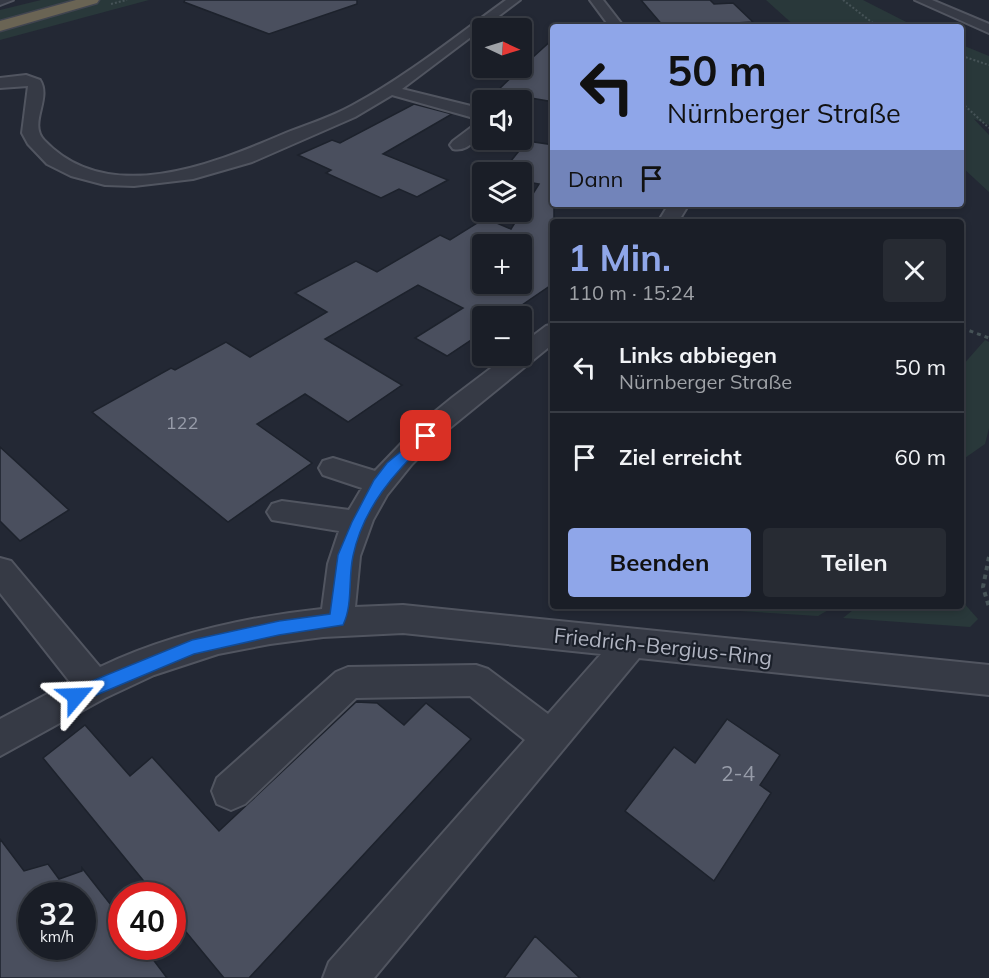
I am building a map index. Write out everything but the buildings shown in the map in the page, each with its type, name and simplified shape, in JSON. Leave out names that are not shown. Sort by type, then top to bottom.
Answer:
[{"type":"highway","points":[[0,19],[67,0]]},
{"type":"highway","points":[[0,26],[92,0]]},
{"type":"street","points":[[0,1],[7,0]]},
{"type":"street","points":[[0,83],[26,80],[35,83],[37,87],[31,113],[31,136],[41,149],[62,163],[91,177],[154,181],[192,174],[247,158],[356,110],[389,90],[514,0]]},
{"type":"street","points":[[596,0],[615,24]]},
{"type":"street","points":[[921,0],[989,29]]},
{"type":"street","points":[[389,90],[472,110]]},
{"type":"street","points":[[459,145],[472,134]]},
{"type":"street","points":[[337,620],[345,555],[379,483],[392,466],[459,405],[550,334]]},
{"type":"street","points":[[333,468],[379,483]]},
{"type":"street","points":[[282,512],[359,522]]},
{"type":"street","points":[[0,570],[32,606],[94,686]]},
{"type":"street","name":"Friedrich-Bergius-Ring","points":[[0,739],[94,686],[192,647],[279,628],[337,620],[404,619],[989,680]]},
{"type":"street","points":[[345,978],[631,644]]},
{"type":"street","points":[[231,791],[348,683],[476,680],[551,738]]},
{"type":"path","points":[[843,0],[874,24]]},
{"type":"path","points":[[964,58],[989,65]]},
{"type":"path","points":[[964,105],[989,128]]},
{"type":"path","points":[[986,125],[989,119]]},
{"type":"path","points":[[964,329],[989,338]]},
{"type":"path","points":[[989,557],[983,587],[989,607]]},
{"type":"shaded area","points":[[41,0],[149,0],[0,40],[0,10]]},
{"type":"shaded area","points":[[766,0],[863,0],[910,24],[793,24]]},
{"type":"shaded area","points":[[964,46],[989,56],[989,125],[974,119],[989,135],[989,192],[964,169]]},
{"type":"shaded area","points":[[985,340],[989,342],[989,428],[985,444],[964,459],[964,364]]},
{"type":"shaded area","points":[[964,603],[978,619],[970,627],[843,618],[854,609],[964,609]]},
{"type":"shaded area","points":[[742,609],[830,609],[818,616],[740,611]]},
{"type":"route","points":[[76,696],[94,686],[192,647],[279,628],[337,620],[345,555],[359,522],[379,483],[392,466],[426,436]]}]
